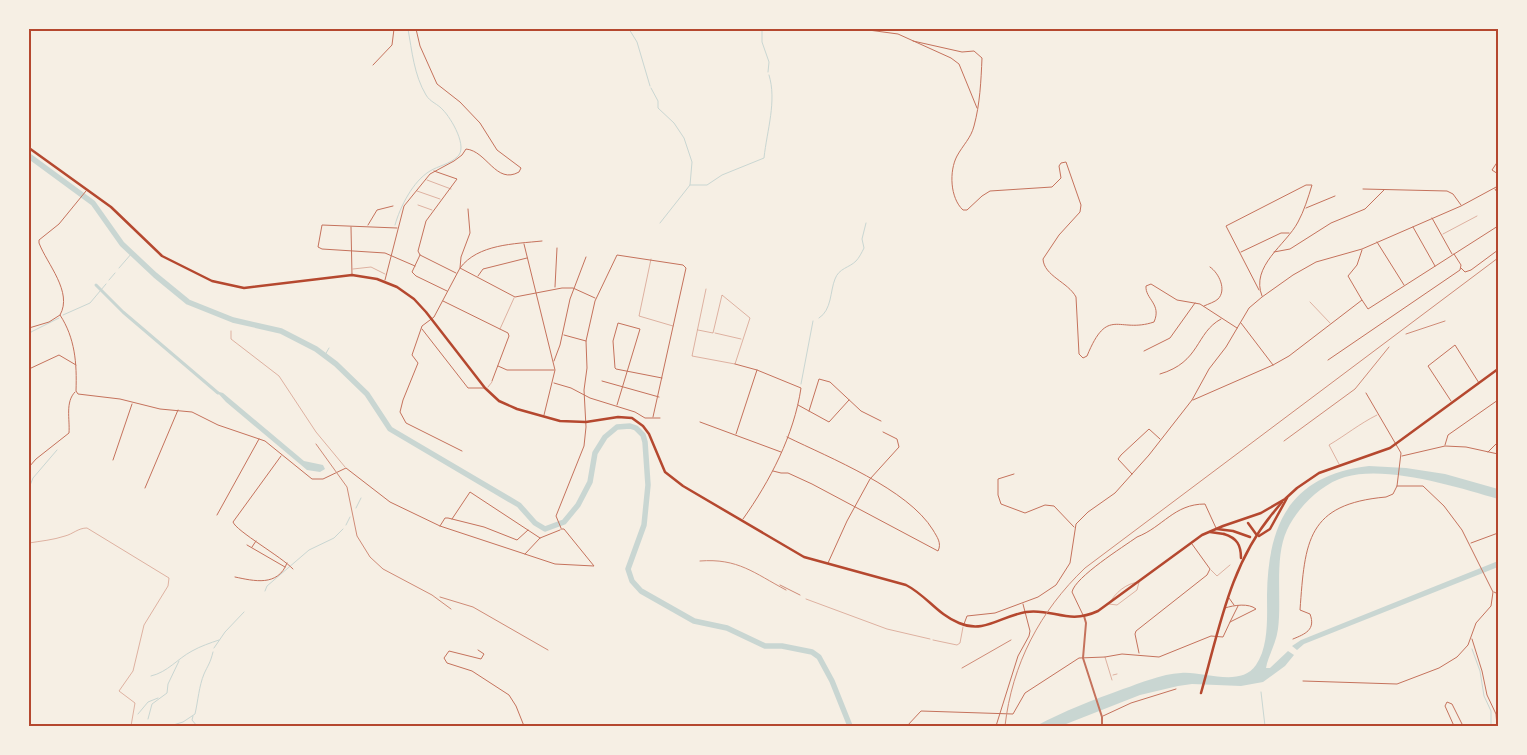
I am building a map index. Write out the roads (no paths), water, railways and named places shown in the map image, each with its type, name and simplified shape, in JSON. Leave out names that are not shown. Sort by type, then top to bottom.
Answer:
[{"type":"main road","points":[[29,148],[111,207],[162,256],[196,274],[228,286],[253,288],[352,275],[384,281],[410,295],[431,318],[485,388],[508,405],[560,421],[586,422],[618,417],[637,421],[646,429],[661,465],[672,478],[799,555],[906,585],[917,591],[952,620],[964,625],[983,627],[1026,612],[1065,617],[1084,616],[1109,604],[1191,543],[1209,532],[1261,513],[1285,499]]},
{"type":"main road","points":[[1201,693],[1228,597],[1241,561],[1251,542],[1258,535],[1273,512],[1289,495],[1311,477],[1368,457],[1397,443],[1497,370]]},
{"type":"main road","points":[[1258,535],[1270,528],[1289,495]]},
{"type":"main road","points":[[1242,520],[1258,535]]},
{"type":"main road","points":[[1216,529],[1234,531],[1250,537]]},
{"type":"main road","points":[[1209,532],[1224,534],[1236,540],[1241,552],[1241,561]]},
{"type":"street","points":[[373,65],[392,45],[394,29]]},
{"type":"street","points":[[384,281],[404,206],[434,171],[454,161],[462,155],[466,148],[474,150],[486,158],[500,174],[511,176],[519,172],[521,168],[497,150],[480,123],[460,102],[437,84],[420,46],[416,29]]},
{"type":"street","points":[[861,29],[898,34],[944,54],[959,64],[977,109]]},
{"type":"street","points":[[913,42],[962,52],[974,51],[981,55],[981,89],[971,137],[956,157],[953,169],[952,185],[955,198],[963,210],[967,210],[990,191],[1052,188],[1061,178],[1059,166],[1061,163],[1066,162],[1081,205],[1080,212],[1059,235],[1043,259],[1047,271],[1072,289],[1076,297],[1079,354],[1083,358],[1087,356],[1095,337],[1104,328],[1114,324],[1144,326],[1154,322],[1156,311],[1146,286],[1151,284],[1177,300],[1203,306],[1238,328]]},
{"type":"street","points":[[1498,161],[1492,170],[1498,174]]},
{"type":"street","points":[[434,171],[457,179],[452,189],[432,210],[418,247],[420,255],[412,272],[416,276],[448,292]]},
{"type":"street","points":[[1259,290],[1263,272],[1274,252],[1290,234],[1304,208],[1312,186],[1306,185],[1226,226],[1262,297]]},
{"type":"street","points":[[964,625],[966,618],[970,615],[991,614],[1052,590],[1070,563],[1075,528],[1083,516],[1114,493],[1162,440],[1192,400],[1209,369],[1222,354],[1249,308],[1262,297],[1293,274],[1316,262],[1362,249],[1461,206],[1498,186]]},
{"type":"street","points":[[1494,188],[1498,194]]},
{"type":"street","points":[[1363,189],[1447,191],[1453,194],[1461,206]]},
{"type":"street","points":[[29,328],[49,322],[60,315],[64,303],[63,294],[39,240],[59,224],[87,190]]},
{"type":"street","points":[[1274,252],[1290,249],[1331,223],[1354,215],[1374,202],[1384,190]]},
{"type":"street","points":[[1304,208],[1335,196]]},
{"type":"street","points":[[368,225],[377,210],[393,206]]},
{"type":"street","points":[[460,268],[461,257],[470,233],[468,209]]},
{"type":"street","points":[[1432,217],[1441,235],[1465,272],[1471,270],[1498,250]]},
{"type":"street","points":[[398,228],[368,225],[322,225],[318,247],[322,249],[371,251],[391,255],[416,266]]},
{"type":"street","points":[[351,226],[352,275]]},
{"type":"street","points":[[1412,226],[1436,266]]},
{"type":"street","points":[[1362,249],[1357,265],[1348,276],[1368,309],[1498,226]]},
{"type":"street","points":[[1240,253],[1281,233],[1290,234]]},
{"type":"street","points":[[462,451],[417,430],[401,418],[400,407],[418,363],[412,354],[421,328],[443,301],[457,273],[468,257],[482,251],[542,241]]},
{"type":"street","points":[[1377,242],[1405,286]]},
{"type":"street","points":[[524,243],[554,361],[553,383],[544,417]]},
{"type":"street","points":[[555,288],[557,248]]},
{"type":"street","points":[[420,255],[457,273]]},
{"type":"street","points":[[76,391],[78,394],[160,409],[179,409],[192,412],[218,425],[260,438],[312,479],[323,479],[346,468],[390,502],[440,526],[555,564],[594,566],[564,530],[560,528],[556,521],[556,516],[584,446],[586,422],[584,396],[586,341],[596,298],[617,255],[683,265],[686,268],[653,416]]},
{"type":"street","points":[[554,361],[563,335],[573,288],[586,257]]},
{"type":"street","points":[[477,276],[483,269],[528,258]]},
{"type":"street","points":[[1203,306],[1218,299],[1222,293],[1222,285],[1210,267]]},
{"type":"street","points":[[460,268],[515,297],[537,294],[555,288],[573,288],[596,298]]},
{"type":"street","points":[[1328,360],[1461,268]]},
{"type":"street","points":[[1192,400],[1274,365],[1289,356],[1362,300]]},
{"type":"street","points":[[443,301],[500,329],[509,336],[492,381]]},
{"type":"street","points":[[1144,351],[1170,338],[1195,303]]},
{"type":"street","points":[[29,467],[36,459],[69,433],[69,403],[71,396],[76,391],[77,366],[70,332],[60,315]]},
{"type":"street","points":[[1160,374],[1182,364],[1191,356],[1214,324],[1222,319]]},
{"type":"street","points":[[1241,322],[1274,365]]},
{"type":"street","points":[[617,405],[622,387],[627,371],[640,329],[618,323],[613,341],[614,366],[616,369],[627,371],[663,378]]},
{"type":"street","points":[[421,328],[468,388],[485,388]]},
{"type":"street","points":[[563,335],[586,341]]},
{"type":"street","points":[[1453,403],[1428,366],[1455,345],[1480,383]]},
{"type":"street","points":[[29,369],[59,355],[70,364],[77,366]]},
{"type":"street","points":[[735,364],[757,370],[801,388],[781,452],[773,470],[742,521]]},
{"type":"street","points":[[498,366],[507,370],[554,370]]},
{"type":"street","points":[[736,435],[757,370]]},
{"type":"street","points":[[1497,370],[1498,376]]},
{"type":"street","points":[[809,411],[819,379],[830,382],[861,411],[882,421]]},
{"type":"street","points":[[602,381],[658,397]]},
{"type":"street","points":[[553,383],[571,388],[584,396],[617,405],[645,418],[653,416],[660,418]]},
{"type":"street","points":[[1293,639],[1308,632],[1311,627],[1310,614],[1300,610],[1301,580],[1307,550],[1318,525],[1343,505],[1386,497],[1393,494],[1397,486],[1401,457],[1397,443],[1366,393]]},
{"type":"street","points":[[797,405],[829,422],[850,399]]},
{"type":"street","points":[[1445,446],[1448,435],[1498,400]]},
{"type":"street","points":[[113,460],[132,403]]},
{"type":"street","points":[[145,488],[179,409]]},
{"type":"street","points":[[700,422],[781,452]]},
{"type":"street","points":[[1132,475],[1118,459],[1121,455],[1148,429],[1162,440]]},
{"type":"street","points":[[828,564],[854,506],[870,479],[899,447],[898,439],[883,432]]},
{"type":"street","points":[[773,470],[781,474],[788,473],[938,551],[939,541],[920,512],[902,496],[787,437]]},
{"type":"street","points":[[217,515],[260,438]]},
{"type":"street","points":[[1488,452],[1498,442]]},
{"type":"street","points":[[1401,457],[1445,446],[1466,447],[1498,454]]},
{"type":"street","points":[[281,456],[234,520],[237,528],[257,540],[292,568]]},
{"type":"street","points":[[1014,474],[998,479],[998,495],[1001,504],[1012,510],[1025,513],[1045,505],[1054,506],[1070,526],[1075,528]]},
{"type":"street","points":[[1303,681],[1371,684],[1404,682],[1449,662],[1468,645],[1476,623],[1491,606],[1493,592],[1470,544],[1444,506],[1423,486],[1397,486]]},
{"type":"street","points":[[452,519],[470,492],[540,538]]},
{"type":"street","points":[[1102,726],[1101,712],[1083,658],[1086,623],[1071,591],[1083,577],[1137,537],[1145,534],[1185,507],[1205,504],[1216,529]]},
{"type":"street","points":[[440,526],[445,518],[452,519],[518,540],[529,530]]},
{"type":"street","points":[[525,554],[540,538],[560,528]]},
{"type":"street","points":[[1470,544],[1498,533]]},
{"type":"street","points":[[252,548],[257,540]]},
{"type":"street","points":[[1139,654],[1136,631],[1207,575],[1210,569],[1191,543]]},
{"type":"street","points":[[247,545],[285,567]]},
{"type":"street","points":[[235,577],[266,582],[288,564]]},
{"type":"street","points":[[1493,592],[1498,594]]},
{"type":"street","points":[[1228,597],[1234,605]]},
{"type":"street","points":[[996,726],[1018,656],[1029,636],[1022,603]]},
{"type":"street","points":[[1225,610],[1234,605],[1253,606],[1256,609],[1230,622]]},
{"type":"street","points":[[907,726],[921,712],[1013,714],[1021,698],[1035,685],[1074,660],[1122,654],[1159,657],[1211,636],[1223,637],[1238,605]]},
{"type":"street","points":[[1471,637],[1482,671],[1487,696],[1496,714],[1497,726]]},
{"type":"street","points":[[478,650],[484,654],[481,659],[449,651],[444,658],[447,663],[472,671],[508,696],[516,706],[524,726]]},
{"type":"street","points":[[1102,717],[1131,703],[1176,689]]},
{"type":"street","points":[[1454,726],[1445,706],[1447,702],[1452,704],[1463,726]]},
{"type":"lane","points":[[426,180],[452,189]]},
{"type":"lane","points":[[417,191],[442,200]]},
{"type":"lane","points":[[418,205],[432,210]]},
{"type":"lane","points":[[1441,235],[1477,216]]},
{"type":"lane","points":[[651,259],[639,316],[673,326]]},
{"type":"lane","points":[[352,270],[359,267],[371,267],[386,275]]},
{"type":"lane","points":[[706,289],[692,356],[735,364],[750,318],[722,295],[713,333]]},
{"type":"lane","points":[[500,329],[515,297]]},
{"type":"lane","points":[[1310,302],[1330,323]]},
{"type":"lane","points":[[698,330],[742,340]]},
{"type":"lane","points":[[232,331],[231,340],[279,376],[316,432],[346,468]]},
{"type":"lane","points":[[485,388],[489,387],[492,381]]},
{"type":"lane","points":[[1340,466],[1329,445],[1351,431],[1356,425],[1379,414]]},
{"type":"lane","points":[[29,542],[54,539],[82,528],[87,528],[169,578],[168,586],[144,625],[133,671],[119,691],[135,703],[131,726]]},
{"type":"lane","points":[[1210,569],[1217,576],[1230,565]]},
{"type":"lane","points":[[806,599],[879,627],[930,639]]},
{"type":"lane","points":[[933,640],[957,645],[960,643],[964,625]]},
{"type":"lane","points":[[1105,657],[1112,680]]},
{"type":"lane","points":[[1111,676],[1117,674]]},
{"type":"waterway","points":[[395,225],[400,210],[418,181],[430,171],[457,157],[461,147],[458,133],[450,119],[428,97],[422,87],[414,63],[408,29]]},
{"type":"waterway","points":[[629,29],[637,42],[650,86]]},
{"type":"waterway","points":[[762,29],[762,42],[769,62],[768,72]]},
{"type":"waterway","points":[[690,185],[707,185],[722,175],[764,158],[772,105],[769,75]]},
{"type":"waterway","points":[[651,88],[658,101],[658,108],[674,123],[684,138],[692,162],[690,185],[660,223]]},
{"type":"waterway","points":[[29,156],[93,203],[122,244],[155,275],[188,302],[233,320],[281,331],[316,349],[336,364],[367,394],[390,429],[519,505],[535,523],[545,529],[564,522],[578,505],[590,482],[595,453],[605,437],[617,427],[630,426],[636,428],[643,435],[645,442],[648,485],[644,525],[628,569],[632,581],[641,591],[694,621],[727,628],[765,646],[782,646],[812,652],[819,657],[832,681],[850,726]]},
{"type":"waterway","points":[[819,318],[826,310],[837,275],[856,261],[864,248],[862,239],[866,223]]},
{"type":"waterway","points":[[119,268],[132,253]]},
{"type":"waterway","points":[[109,280],[115,273]]},
{"type":"waterway","points":[[63,315],[90,303],[106,284]]},
{"type":"waterway","points":[[96,285],[123,312],[218,393]]},
{"type":"waterway","points":[[29,335],[31,332],[59,318]]},
{"type":"waterway","points":[[801,384],[813,321]]},
{"type":"waterway","points":[[325,355],[329,348]]},
{"type":"waterway","points":[[29,488],[33,478],[57,450]]},
{"type":"waterway","points":[[356,508],[361,498]]},
{"type":"waterway","points":[[346,525],[350,517]]},
{"type":"waterway","points":[[265,591],[267,586],[309,550],[334,538],[343,529]]},
{"type":"waterway","points":[[214,648],[225,632],[244,612]]},
{"type":"waterway","points":[[151,676],[162,672],[192,651],[219,640]]},
{"type":"waterway","points":[[1472,649],[1480,671],[1484,696],[1491,711],[1491,726]]},
{"type":"waterway","points":[[170,726],[183,722],[195,714],[202,679],[213,652]]},
{"type":"waterway","points":[[148,719],[152,704],[167,693],[168,684],[179,661]]},
{"type":"waterway","points":[[1261,692],[1265,726]]},
{"type":"waterway","points":[[138,714],[148,702],[158,698]]},
{"type":"waterway","points":[[193,716],[192,720],[197,726]]},
{"type":"railway","points":[[1005,726],[1014,681],[1031,640],[1054,602],[1085,568],[1498,258]]},
{"type":"railway","points":[[1406,334],[1445,321]]},
{"type":"railway","points":[[1284,441],[1355,389],[1389,347]]},
{"type":"railway","points":[[316,444],[347,487],[357,536],[370,557],[383,569],[432,595],[451,609]]},
{"type":"railway","points":[[700,561],[735,564],[786,590]]},
{"type":"railway","points":[[780,585],[800,595]]},
{"type":"railway","points":[[440,597],[473,607],[548,650]]},
{"type":"railway","points":[[962,668],[1011,640]]}]
